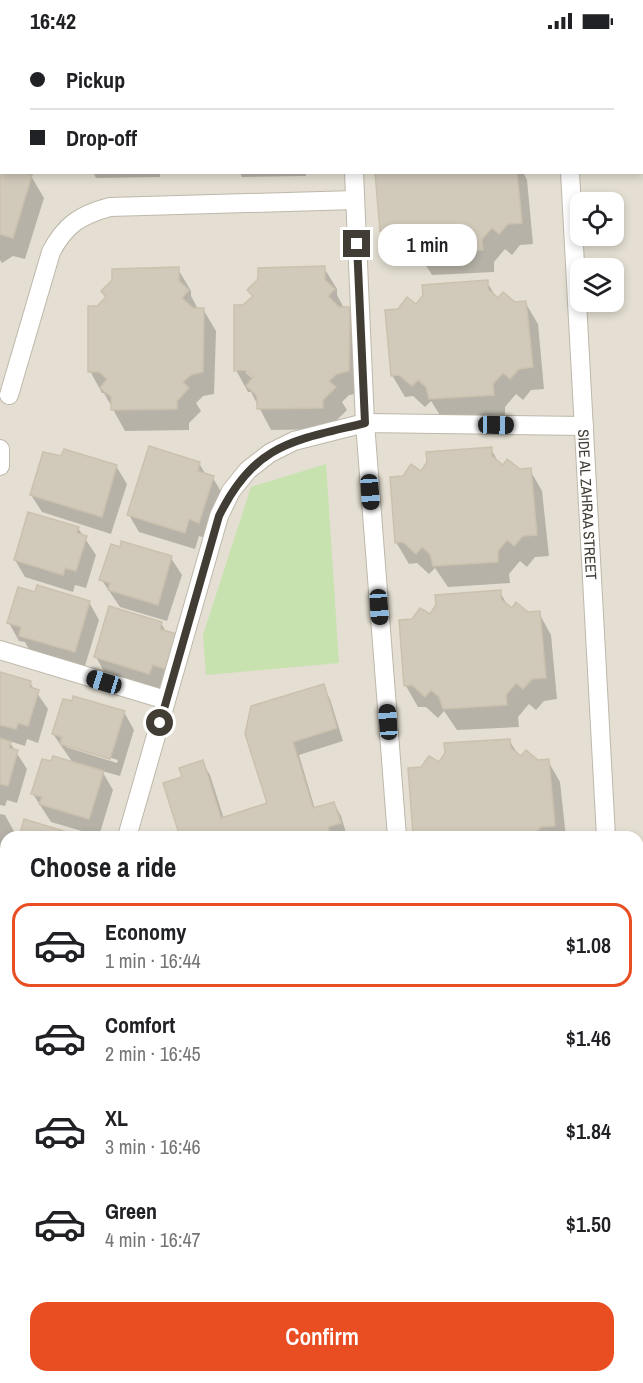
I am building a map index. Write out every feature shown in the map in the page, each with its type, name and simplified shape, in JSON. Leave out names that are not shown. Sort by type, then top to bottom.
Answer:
[{"type":"street","points":[[354,174],[365,423],[397,831]]},
{"type":"street","name":"SIDE AL ZAHRAA STREET","points":[[570,174],[606,831]]},
{"type":"street","points":[[9,395],[51,252],[60,235],[74,222],[91,212],[110,207],[355,200]]},
{"type":"street","points":[[129,831],[219,516],[231,491],[248,470],[294,441],[365,423],[584,426]]},
{"type":"street","points":[[0,449],[0,465]]},
{"type":"street","points":[[0,650],[166,700]]},
{"type":"shaded area","points":[[0,174],[643,174],[643,831],[0,831]]},
{"type":"green space","points":[[326,464],[339,663],[206,675],[203,635],[251,487]]},
{"type":"building","points":[[0,174],[32,175],[13,238],[0,234]]},
{"type":"building","points":[[375,174],[517,174],[522,223],[508,224],[499,234],[492,228],[482,239],[483,250],[418,254],[415,242],[407,235],[401,242],[388,230],[380,231]]},
{"type":"building","points":[[325,266],[325,280],[335,289],[328,296],[339,307],[350,307],[349,371],[337,374],[329,381],[336,387],[323,400],[323,408],[257,409],[257,396],[246,386],[253,377],[245,370],[234,371],[234,305],[243,305],[253,296],[247,290],[258,279],[258,268]]},
{"type":"building","points":[[179,267],[179,281],[189,290],[182,298],[193,308],[204,308],[203,372],[191,375],[183,382],[189,388],[177,401],[177,409],[111,410],[111,397],[100,388],[107,379],[99,372],[88,372],[88,306],[97,306],[106,297],[101,291],[112,280],[112,269]]},
{"type":"building","points":[[488,280],[488,289],[498,298],[503,292],[515,302],[526,301],[533,367],[519,369],[510,379],[503,373],[493,384],[494,395],[429,399],[426,387],[418,380],[412,386],[399,375],[391,376],[385,310],[398,309],[407,297],[416,304],[423,295],[422,285]]},
{"type":"building","points":[[149,446],[200,462],[198,471],[214,476],[199,523],[189,519],[185,533],[127,515]]},
{"type":"building","points":[[492,447],[492,456],[503,465],[507,459],[520,469],[531,468],[537,535],[523,536],[514,546],[507,540],[498,551],[498,562],[433,566],[430,554],[422,547],[416,554],[403,542],[395,543],[390,477],[403,476],[411,464],[421,471],[427,462],[426,452]]},
{"type":"building","points":[[64,449],[117,465],[102,517],[30,495],[43,452],[61,456]]},
{"type":"building","points":[[28,512],[79,527],[77,533],[87,536],[76,571],[65,568],[63,575],[14,560]]},
{"type":"building","points":[[121,541],[172,556],[158,605],[108,590],[110,583],[99,580],[111,544],[120,547]]},
{"type":"building","points":[[37,585],[90,601],[75,652],[19,636],[21,627],[7,623],[18,587],[35,592]]},
{"type":"building","points":[[501,590],[501,599],[512,608],[516,602],[528,612],[540,611],[546,678],[532,679],[523,689],[516,683],[506,695],[507,705],[443,709],[439,697],[431,690],[425,697],[412,685],[404,686],[399,620],[412,619],[420,608],[430,614],[436,605],[435,595]]},
{"type":"building","points":[[109,606],[162,622],[160,629],[177,634],[166,669],[153,665],[149,674],[94,657]]},
{"type":"building","points":[[0,672],[31,681],[30,687],[39,690],[28,726],[18,723],[16,729],[0,725]]},
{"type":"building","points":[[324,684],[337,728],[293,742],[313,808],[334,802],[341,823],[328,827],[329,831],[178,831],[163,783],[182,777],[179,768],[203,760],[221,818],[267,803],[245,734],[251,706]]},
{"type":"building","points":[[73,696],[125,711],[110,759],[60,744],[62,737],[52,734],[63,699],[72,701]]},
{"type":"building","points":[[0,738],[11,742],[9,748],[18,750],[8,786],[0,784]]},
{"type":"building","points":[[510,739],[511,748],[521,756],[526,750],[538,760],[549,759],[555,826],[541,827],[538,831],[413,831],[408,768],[421,767],[429,756],[439,762],[445,753],[444,743]]},
{"type":"building","points":[[53,756],[104,771],[89,819],[39,804],[42,797],[31,794],[42,759],[51,761]]},
{"type":"building","points":[[24,819],[64,831],[21,831]]},
{"type":"route","points":[[160,723],[219,516],[231,491],[248,470],[270,453],[294,441],[365,423],[357,244]]}]
